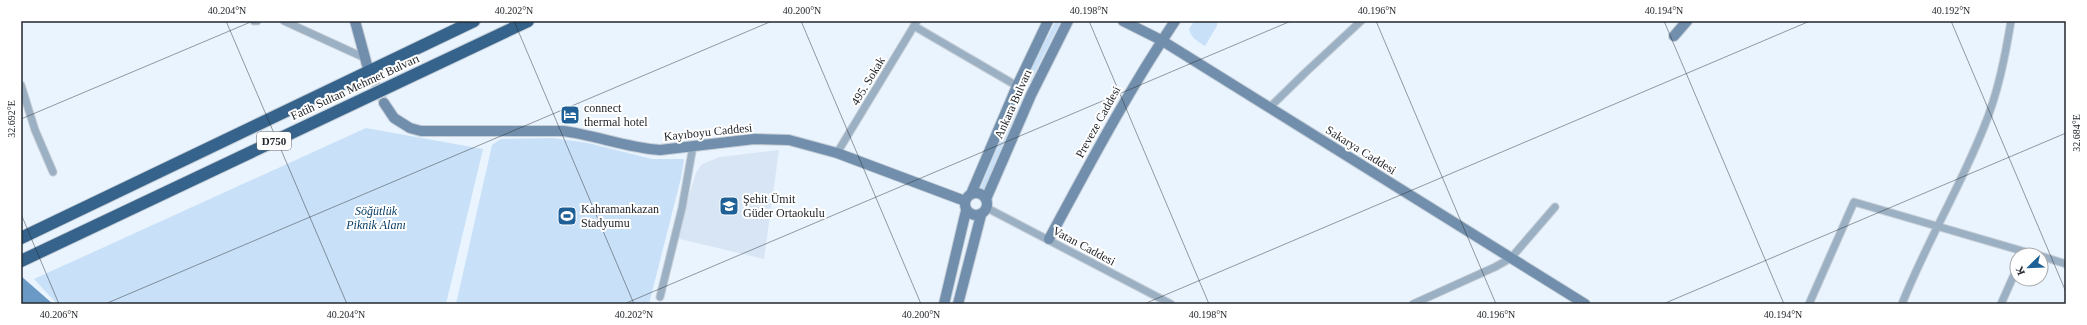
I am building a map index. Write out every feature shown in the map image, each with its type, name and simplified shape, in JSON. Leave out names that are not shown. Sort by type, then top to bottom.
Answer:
[{"type":"highway","name":"Fatih Sultan Mehmet Bulvarı","points":[[21,238],[474,21]]},
{"type":"highway","name":"Fatih Sultan Mehmet Bulvarı","points":[[21,261],[528,21]]},
{"type":"street","points":[[284,21],[366,62]]},
{"type":"street","points":[[355,21],[366,62]]},
{"type":"street","name":"Ankara Bulvarı","points":[[944,304],[968,202],[1017,86],[1048,21]]},
{"type":"street","name":"Ankara Bulvarı","points":[[958,304],[984,207],[1031,95],[1068,21]]},
{"type":"street","name":"Sakarya Caddesi","points":[[1123,21],[1160,40],[1585,304]]},
{"type":"street","name":"Preveze Caddesi","points":[[1049,239],[1118,109],[1160,40],[1175,21]]},
{"type":"street","points":[[1269,108],[1361,21]]},
{"type":"street","points":[[1674,36],[1687,21]]},
{"type":"street","points":[[1902,304],[1984,126],[2003,68],[2011,21]]},
{"type":"street","points":[[916,24],[1031,95]]},
{"type":"street","name":"495. Sokak","points":[[837,152],[916,24]]},
{"type":"street","points":[[21,85],[36,130],[53,172]]},
{"type":"street","name":"Kayıboyu Caddesi","points":[[384,103],[394,118],[410,128],[421,131],[556,130],[582,134],[646,149],[666,150],[754,139],[774,139],[805,143],[837,152],[968,202]]},
{"type":"street","points":[[660,296],[682,208],[693,146]]},
{"type":"street","points":[[978,193],[984,207],[974,216],[968,202],[978,193]]},
{"type":"street","points":[[1809,304],[1854,202],[2009,249]]},
{"type":"street","name":"Vatan Caddesi","points":[[984,207],[1049,239],[1170,304]]},
{"type":"street","points":[[1413,304],[1495,267],[1511,258],[1556,207]]},
{"type":"street","points":[[2049,259],[2066,264]]},
{"type":"street","points":[[2001,304],[2009,286]]},
{"type":"shaded area","name":"Şehit Ümit Güder Ortaokulu","points":[[779,150],[764,259],[676,238],[696,173],[702,164],[720,157]]},
{"type":"green space","points":[[1056,21],[1061,21],[1030,82],[1025,79]]},
{"type":"green space","points":[[1194,21],[1217,22],[1217,26],[1205,46],[1191,35],[1189,29]]},
{"type":"green space","points":[[1018,97],[1022,99],[984,190],[980,189]]},
{"type":"green space","name":"Söğütlük Piknik Alanı","points":[[366,128],[483,149],[446,304],[57,304],[34,279]]},
{"type":"green space","points":[[553,138],[588,143],[652,159],[684,159],[681,178],[649,304],[456,304],[492,145],[501,139]]},
{"type":"water","points":[[21,276],[53,304],[21,304]]},
{"type":"tunnel","points":[[367,65],[384,103]]},
{"type":"place","name":"connect thermal hotel","points":[[570,115]]},
{"type":"place","name":"Şehit Ümit Güder Ortaokulu","points":[[729,206]]},
{"type":"place","name":"Kahramankazan Stadyumu","points":[[567,216]]}]
